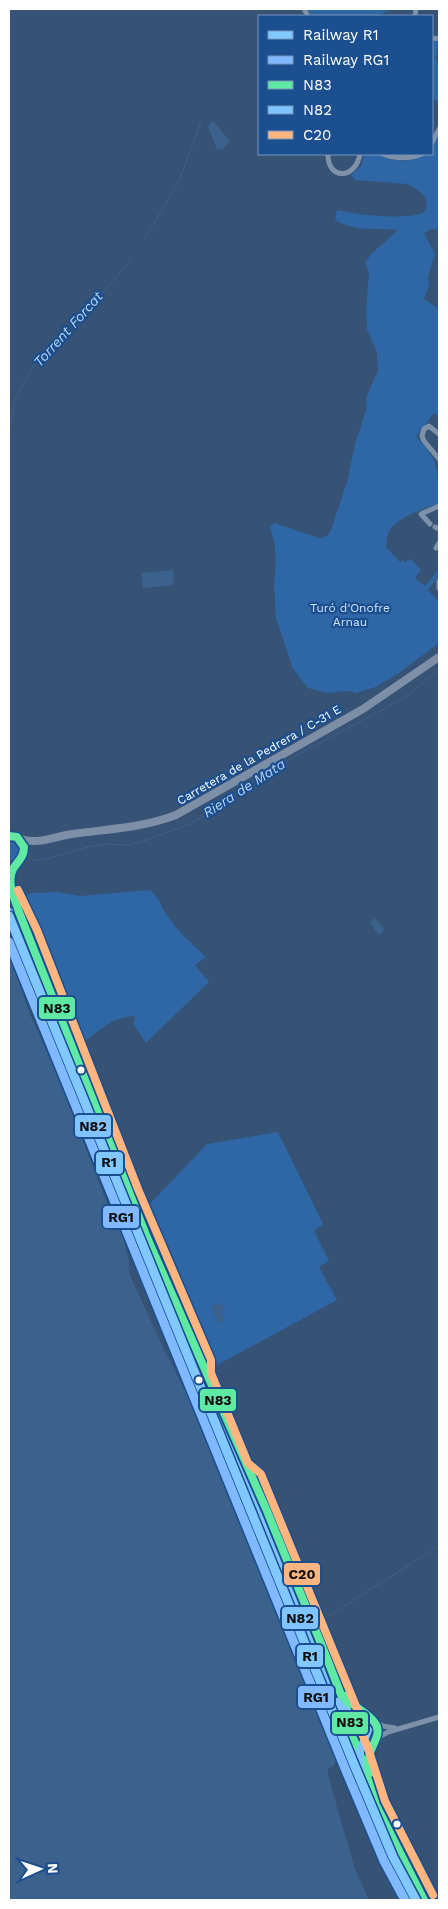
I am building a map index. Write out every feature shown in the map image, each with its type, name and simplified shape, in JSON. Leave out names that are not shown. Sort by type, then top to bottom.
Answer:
[{"type":"main road","name":"Carretera de la Pedrera / C-31 E","points":[[46,839],[76,833],[126,828],[176,815],[366,707],[439,656]]},
{"type":"main road","points":[[9,836],[27,841],[46,839]]},
{"type":"main road","points":[[17,838],[24,847],[24,854]]},
{"type":"main road","points":[[46,839],[30,848],[12,873],[11,885],[28,934],[146,1235],[267,1511],[324,1651],[349,1715],[351,1734],[356,1743],[370,1790],[424,1900]]},
{"type":"main road","points":[[9,865],[19,862]]},
{"type":"main road","points":[[9,894],[28,934]]},
{"type":"main road","points":[[324,1651],[348,1700],[356,1709],[372,1720],[378,1728],[376,1740],[369,1755],[369,1769],[383,1819]]},
{"type":"main road","points":[[350,1730],[356,1720],[364,1717],[372,1720]]},
{"type":"main road","points":[[356,1743],[366,1746],[376,1740]]},
{"type":"street","points":[[433,141],[439,129]]},
{"type":"street","points":[[327,156],[329,164],[335,171],[348,173],[357,165],[360,155]]},
{"type":"street","points":[[389,155],[406,158],[418,155]]},
{"type":"street","points":[[439,434],[429,426],[424,429],[422,436],[424,442],[439,459]]},
{"type":"street","points":[[430,524],[421,514],[439,506]]},
{"type":"street","points":[[439,581],[439,588]]},
{"type":"street","points":[[376,1740],[388,1732],[439,1717]]},
{"type":"street","points":[[372,1720],[383,1726],[400,1728]]},
{"type":"green space","points":[[308,9],[392,9],[380,15],[311,15]]},
{"type":"green space","points":[[438,41],[436,60],[439,65],[439,102],[433,99],[433,42]]},
{"type":"green space","name":"Turó d'Onofre Arnau","points":[[439,136],[439,230],[432,229],[424,233],[435,254],[428,277],[429,287],[424,299],[439,309],[439,416],[434,413],[416,437],[429,452],[436,467],[439,484],[439,504],[398,521],[389,531],[386,547],[400,562],[411,559],[421,570],[415,578],[425,586],[439,569],[439,575],[428,590],[439,601],[439,643],[399,673],[376,687],[356,693],[348,691],[327,693],[308,688],[293,669],[276,618],[274,584],[276,560],[270,527],[274,523],[319,538],[327,536],[331,530],[347,482],[355,444],[366,410],[367,395],[378,371],[377,352],[367,330],[366,310],[369,272],[365,263],[371,254],[398,230],[366,229],[343,224],[335,220],[337,210],[356,214],[404,216],[423,213],[426,208],[427,203],[423,195],[407,184],[355,180],[351,175],[361,166],[364,155],[379,155],[404,161],[425,155],[433,155],[433,146]]},
{"type":"green space","points":[[9,841],[16,843],[20,850],[14,860],[9,860]]},
{"type":"green space","points":[[150,890],[158,899],[174,925],[206,957],[195,965],[209,982],[146,1043],[133,1024],[135,1018],[133,1015],[112,1022],[86,1040],[72,1032],[20,898],[31,893],[58,892],[80,896]]},
{"type":"green space","points":[[278,1132],[323,1224],[314,1231],[329,1261],[319,1267],[337,1300],[212,1368],[142,1212],[207,1144]]},
{"type":"shaded area","points":[[213,121],[230,141],[224,148],[217,150],[208,127],[209,123]]},
{"type":"shaded area","points":[[173,570],[174,585],[143,588],[141,573]]},
{"type":"shaded area","points":[[375,918],[385,930],[379,935],[370,923]]},
{"type":"shaded area","points":[[9,953],[30,1014],[55,1069],[108,1205],[119,1220],[129,1261],[130,1275],[187,1394],[334,1753],[336,1761],[334,1766],[328,1769],[328,1773],[346,1837],[369,1900],[9,1900]]},
{"type":"shaded area","points":[[219,1303],[221,1307],[223,1304],[225,1309],[221,1310],[225,1320],[217,1323],[211,1306]]},
{"type":"pier","points":[[9,951],[14,959],[32,1013],[57,1068],[110,1203],[121,1218],[119,1220],[108,1205],[55,1069],[30,1014]]},
{"type":"pier","points":[[123,1224],[132,1261],[133,1274],[189,1393],[337,1752],[338,1762],[331,1772],[358,1868],[372,1900],[369,1900],[355,1869],[328,1773],[328,1769],[334,1766],[336,1761],[334,1753],[187,1394],[130,1275],[129,1261],[121,1226]]},
{"type":"waterway","name":"Torrent Forcat","points":[[145,238],[179,181],[201,122]]},
{"type":"waterway","name":"Torrent Forcat","points":[[9,434],[14,401],[37,359],[63,329],[97,299],[131,260]]},
{"type":"waterway","name":"Riera de Mata","points":[[32,860],[46,859],[88,847],[108,844],[130,845],[190,824],[210,813],[266,772],[408,695],[439,670]]},
{"type":"waterway","points":[[120,1223],[124,1219]]},
{"type":"waterway","points":[[324,1619],[439,1546]]},
{"type":"rail line","name":"R1","points":[[9,916],[353,1762],[393,1857],[416,1900]]},
{"type":"rail line","name":"RG1","points":[[9,942],[344,1766],[384,1861],[405,1900]]},
{"type":"transit line","name":"N83","points":[[9,836],[17,837],[24,847],[22,856],[13,869],[10,879],[19,912],[146,1235],[267,1511],[324,1651],[349,1715],[351,1734],[359,1751],[376,1805],[424,1900]]},
{"type":"transit line","name":"C20","points":[[18,890],[37,930],[138,1189],[211,1360],[211,1373],[248,1463],[261,1474],[358,1711],[361,1731],[385,1801],[433,1895]]},
{"type":"transit line","name":"N82","points":[[9,912],[137,1239],[258,1515],[315,1655],[339,1718],[342,1737],[350,1754],[367,1808],[413,1900]]},
{"type":"transit line","name":"N83","points":[[345,1696],[352,1704],[372,1719],[378,1730],[369,1758],[370,1773]]},
{"type":"transit line","name":"N82","points":[[337,1702],[368,1730],[359,1754],[360,1774]]}]
